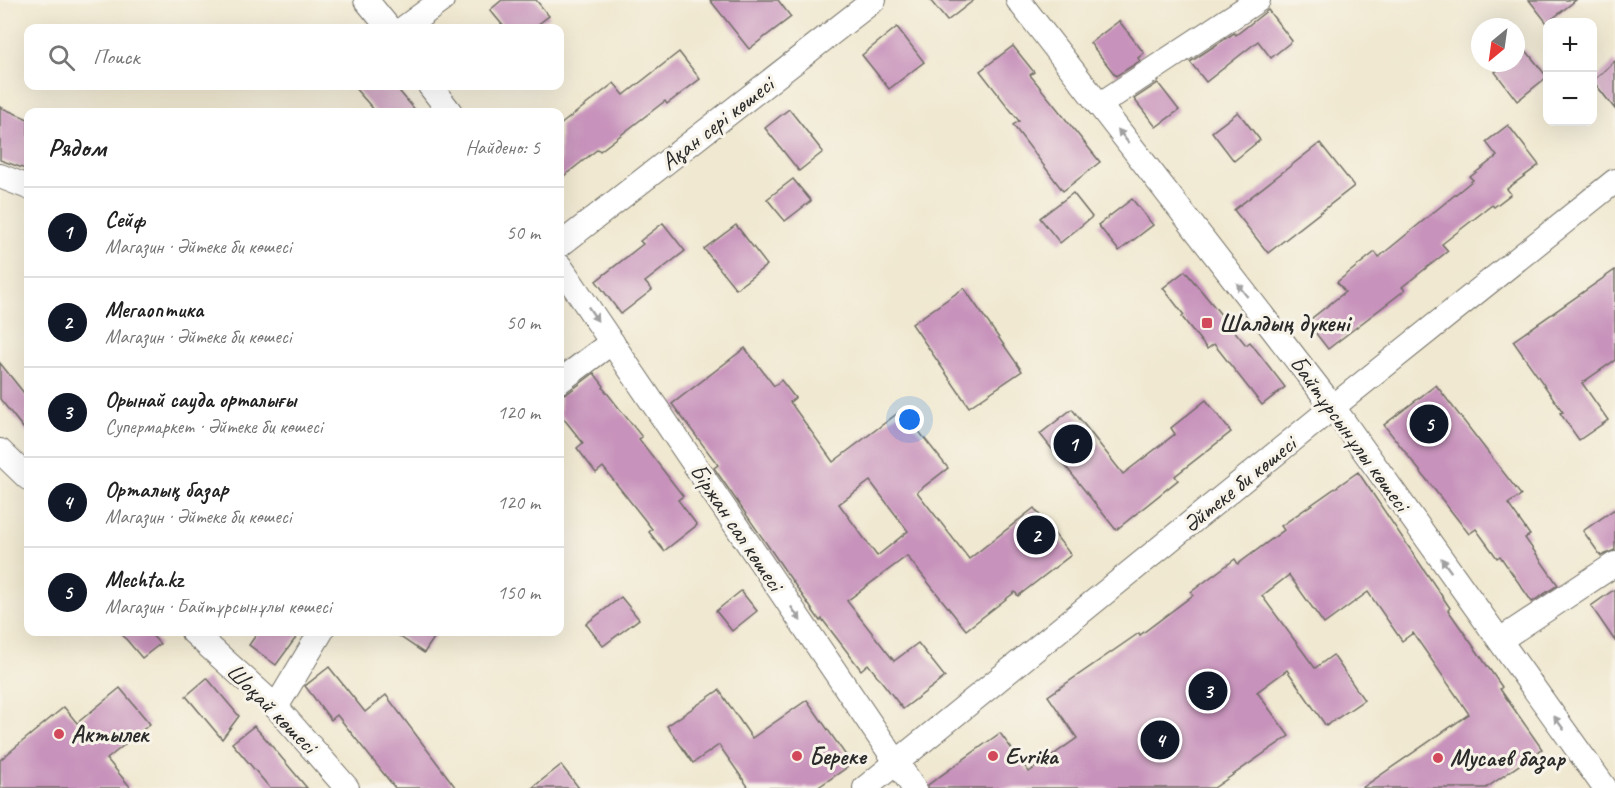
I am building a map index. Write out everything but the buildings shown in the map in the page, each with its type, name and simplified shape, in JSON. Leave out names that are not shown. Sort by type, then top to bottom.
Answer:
[{"type":"street","points":[[366,0],[385,24]]},
{"type":"street","points":[[410,24],[442,0]]},
{"type":"street","name":"Ақан сері көшесі","points":[[564,242],[874,0]]},
{"type":"street","name":"Байтұрсынұлы көшесі","points":[[1018,0],[1333,407],[1605,788]]},
{"type":"street","points":[[1099,105],[1258,0]]},
{"type":"street","points":[[433,90],[447,108]]},
{"type":"street","points":[[0,176],[24,185]]},
{"type":"street","name":"Әйтеке би көшесі","points":[[865,788],[1615,181]]},
{"type":"street","name":"Біржан сал көшесі","points":[[564,272],[915,788]]},
{"type":"street","points":[[564,378],[612,342]]},
{"type":"street","points":[[0,451],[24,474]]},
{"type":"street","points":[[1500,640],[1615,564]]},
{"type":"street","name":"Шоқай көшесі","points":[[197,636],[276,707],[347,788]]},
{"type":"street","points":[[276,707],[319,636]]},
{"type":"place","name":"Шалдың дүкені","points":[[1207,323]]},
{"type":"place","name":"Mechta.kz","points":[[1429,424]]},
{"type":"place","name":"Сейф","points":[[1073,444]]},
{"type":"place","name":"Мегаоптика","points":[[1036,535]]},
{"type":"place","name":"Орынай сауда орталығы","points":[[1208,691]]},
{"type":"place","name":"Актылек","points":[[59,734]]},
{"type":"place","name":"Орталық базар","points":[[1160,740]]},
{"type":"place","name":"Береке","points":[[797,756]]},
{"type":"place","name":"Evrika","points":[[993,756]]},
{"type":"place","name":"Мусаев базар","points":[[1438,758]]}]
